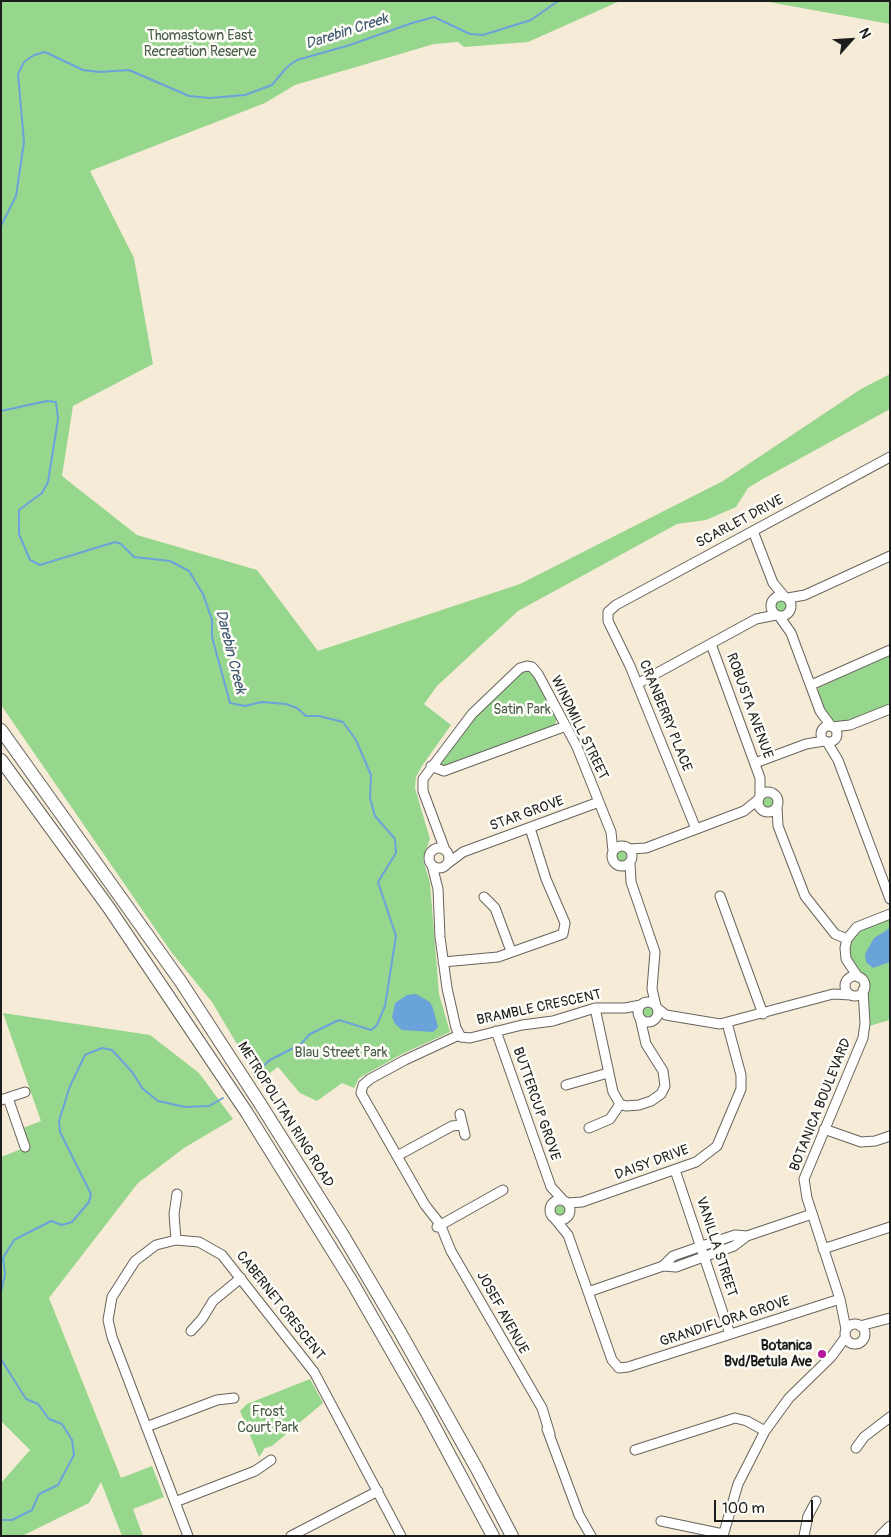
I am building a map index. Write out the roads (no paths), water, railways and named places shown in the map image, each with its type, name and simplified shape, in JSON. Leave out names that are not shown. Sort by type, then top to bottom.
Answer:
[{"type":"highway","name":"METROPOLITAN RING ROAD","points":[[1,730],[181,982],[260,1102],[344,1237],[394,1323],[477,1468],[512,1536]]},
{"type":"highway","points":[[1,760],[109,908],[247,1113],[357,1291],[426,1411],[493,1536]]},
{"type":"street","name":"SCARLET DRIVE","points":[[607,615],[616,605],[890,457]]},
{"type":"street","points":[[753,531],[773,583],[791,603],[791,633]]},
{"type":"street","points":[[637,684],[756,619],[778,596],[805,595],[890,556]]},
{"type":"street","points":[[773,583],[772,603],[777,615],[791,633],[820,711],[821,731],[838,760],[890,899]]},
{"type":"street","points":[[756,619],[790,611],[805,595]]},
{"type":"street","name":"CRANBERRY PLACE","points":[[607,615],[696,829]]},
{"type":"street","name":"ROBUSTA AVENUE","points":[[711,644],[755,762],[760,778],[760,797]]},
{"type":"street","points":[[811,685],[890,650]]},
{"type":"street","name":"WINDMILL STREET","points":[[431,766],[478,707],[520,668],[530,666],[538,674],[566,726],[612,832],[613,851]]},
{"type":"street","points":[[806,744],[821,731],[832,726],[850,725],[890,709]]},
{"type":"street","points":[[820,711],[836,731],[838,760]]},
{"type":"street","points":[[755,762],[806,744],[826,742],[836,737],[850,725]]},
{"type":"street","points":[[438,834],[434,850],[429,859],[432,865],[440,868],[446,865],[450,859],[438,834],[422,786],[422,779],[431,766],[444,771],[566,726]]},
{"type":"street","name":"ROBUSTA AVENUE","points":[[760,778],[772,792]]},
{"type":"street","points":[[645,1036],[658,1014],[652,989],[655,952],[631,882],[620,866],[613,860],[613,851],[618,847],[646,848],[744,811],[766,792],[772,792],[777,797],[778,826],[805,896],[835,934],[848,939]]},
{"type":"street","points":[[760,797],[760,808],[778,826]]},
{"type":"street","name":"STAR GROVE","points":[[446,865],[464,852],[599,802]]},
{"type":"street","points":[[744,811],[766,812],[777,807]]},
{"type":"street","points":[[443,962],[498,957],[560,936],[565,927],[546,879],[530,828]]},
{"type":"street","name":"WINDMILL STREET","points":[[612,832],[628,848]]},
{"type":"street","points":[[434,850],[440,848],[446,850]]},
{"type":"street","points":[[628,848],[632,855],[631,882]]},
{"type":"street","points":[[620,866],[631,862],[646,848]]},
{"type":"street","name":"STAR GROVE","points":[[446,850],[464,852]]},
{"type":"street","name":"BRAMBLE CRESCENT","points":[[432,865],[438,889],[443,962],[451,1007],[459,1035],[466,1038],[553,1021],[595,1008],[625,1008],[642,1004]]},
{"type":"street","name":"BRAMBLE CRESCENT","points":[[438,889],[446,865]]},
{"type":"street","points":[[720,896],[763,1014]]},
{"type":"street","points":[[484,897],[495,908],[512,951]]},
{"type":"street","points":[[863,1007],[846,991],[848,966],[845,954],[848,939],[857,927],[890,914]]},
{"type":"street","points":[[642,1004],[649,1002],[666,1015],[713,1024],[727,1023],[833,994],[852,995],[863,990],[864,982],[848,966]]},
{"type":"street","points":[[833,994],[847,980],[858,976]]},
{"type":"street","points":[[595,1008],[613,1092],[620,1104],[626,1106],[639,1105],[656,1097],[663,1090],[666,1081],[663,1070],[649,1048],[639,1017],[642,1004],[652,989]]},
{"type":"street","name":"BOTANICA BOULEVARD","points":[[854,1330],[840,1299],[823,1248],[805,1191],[804,1179],[863,1038],[865,1023],[863,990]]},
{"type":"street","name":"BRAMBLE CRESCENT","points":[[625,1008],[639,1017]]},
{"type":"street","points":[[639,1017],[645,1022],[653,1021],[666,1015]]},
{"type":"street","name":"DAISY DRIVE","points":[[567,1207],[696,1162],[711,1152],[720,1140],[738,1099],[741,1075],[727,1023]]},
{"type":"street","name":"BUTTERCUP GROVE","points":[[496,1031],[551,1187],[567,1207]]},
{"type":"street","name":"JOSEF AVENUE","points":[[459,1035],[405,1060],[363,1085],[361,1092],[425,1205],[439,1226],[451,1251],[529,1388],[550,1434],[579,1515],[591,1536]]},
{"type":"street","points":[[566,1085],[608,1073]]},
{"type":"street","points":[[25,1092],[5,1099],[25,1147]]},
{"type":"street","points":[[589,1128],[610,1119],[620,1104]]},
{"type":"street","points":[[460,1114],[465,1136]]},
{"type":"street","points":[[397,1156],[452,1126],[461,1124]]},
{"type":"street","points":[[824,1129],[861,1142],[876,1141],[890,1136]]},
{"type":"street","name":"VANILLA STREET","points":[[675,1170],[730,1334]]},
{"type":"street","name":"BUTTERCUP GROVE","points":[[550,1205],[551,1187]]},
{"type":"street","points":[[439,1226],[503,1190]]},
{"type":"street","points":[[176,1240],[174,1214],[177,1194]]},
{"type":"street","points":[[567,1207],[556,1200],[550,1205],[549,1211],[568,1235]]},
{"type":"street","points":[[567,1207],[568,1235],[588,1292],[663,1266],[676,1267],[705,1257],[734,1246],[747,1236],[812,1214]]},
{"type":"street","points":[[555,1219],[561,1220],[567,1207]]},
{"type":"street","points":[[823,1248],[890,1227]]},
{"type":"street","points":[[663,1266],[673,1256],[731,1235],[747,1236]]},
{"type":"street","name":"CABERNET CRESCENT","points":[[188,1536],[112,1336],[108,1320],[110,1305],[122,1279],[141,1255],[156,1245],[176,1240],[199,1242],[215,1250],[241,1278],[314,1372],[401,1536]]},
{"type":"street","points":[[191,1331],[202,1319],[213,1301],[241,1278]]},
{"type":"street","name":"GRANDIFLORA GROVE","points":[[588,1292],[612,1360],[619,1368],[840,1299]]},
{"type":"street","points":[[661,1520],[723,1535],[738,1484],[765,1431],[789,1398],[831,1357],[854,1330],[890,1318]]},
{"type":"street","points":[[854,1330],[849,1342],[855,1344]]},
{"type":"street","points":[[831,1357],[862,1341],[854,1330]]},
{"type":"street","points":[[146,1427],[217,1400],[234,1398]]},
{"type":"street","points":[[856,1448],[864,1437],[890,1417]]},
{"type":"street","points":[[635,1450],[735,1418],[747,1421],[765,1431]]},
{"type":"street","points":[[175,1502],[255,1471],[271,1460]]},
{"type":"street","points":[[291,1536],[378,1491]]},
{"type":"street","points":[[804,1536],[808,1516],[816,1501]]},
{"type":"street","points":[[880,1536],[890,1526]]},
{"type":"water","points":[[890,928],[890,962],[873,968],[866,962],[865,954],[874,938]]},
{"type":"water","points":[[416,994],[430,1002],[433,1008],[438,1027],[433,1032],[402,1030],[395,1024],[392,1017],[395,1003],[407,995]]},
{"type":"waterway","name":"Darebin Creek","points":[[1,226],[16,196],[24,142],[18,74],[24,62],[34,55],[45,52],[83,70],[100,72],[129,70],[189,96],[210,98],[245,95],[272,85],[287,67],[297,60],[350,45],[412,23],[434,17],[470,34],[483,35],[531,20],[558,1]]},
{"type":"waterway","name":"Darebin Creek","points":[[1,411],[47,401],[56,402],[58,419],[48,482],[42,493],[19,510],[19,534],[30,560],[40,565],[115,542],[121,544],[134,557],[170,561],[189,571],[203,594],[212,620],[212,637],[230,703],[245,706],[262,702],[286,704],[297,708],[306,716],[319,716],[343,722],[356,740],[371,775],[370,798],[375,816],[395,839],[396,853],[378,882],[396,936],[385,1006],[377,1025],[371,1030],[339,1020],[310,1034],[301,1044],[270,1060],[258,1071],[255,1077]]},
{"type":"waterway","name":"Darebin Creek","points":[[1,1292],[5,1274],[3,1258],[14,1240],[51,1221],[62,1225],[72,1222],[89,1202],[91,1194],[60,1132],[59,1121],[70,1086],[85,1055],[102,1048],[112,1050],[133,1073],[142,1088],[158,1101],[185,1107],[209,1106],[223,1098]]},
{"type":"waterway","name":"Darebin Creek","points":[[1,1359],[26,1399],[38,1404],[49,1419],[62,1424],[72,1440],[74,1455],[58,1485],[39,1494],[32,1510],[12,1520],[1,1520]]},
{"type":"place","name":"Botanica Bvd/Betula Ave","points":[[822,1354]]},
{"type":"park label","name":"Thomastown East Recreation Reserve","points":[[200,44]]},
{"type":"park label","name":"Satin Park","points":[[522,710]]},
{"type":"park label","name":"Blau Street Park","points":[[341,1053]]},
{"type":"park label","name":"Frost Court Park","points":[[268,1420]]}]
